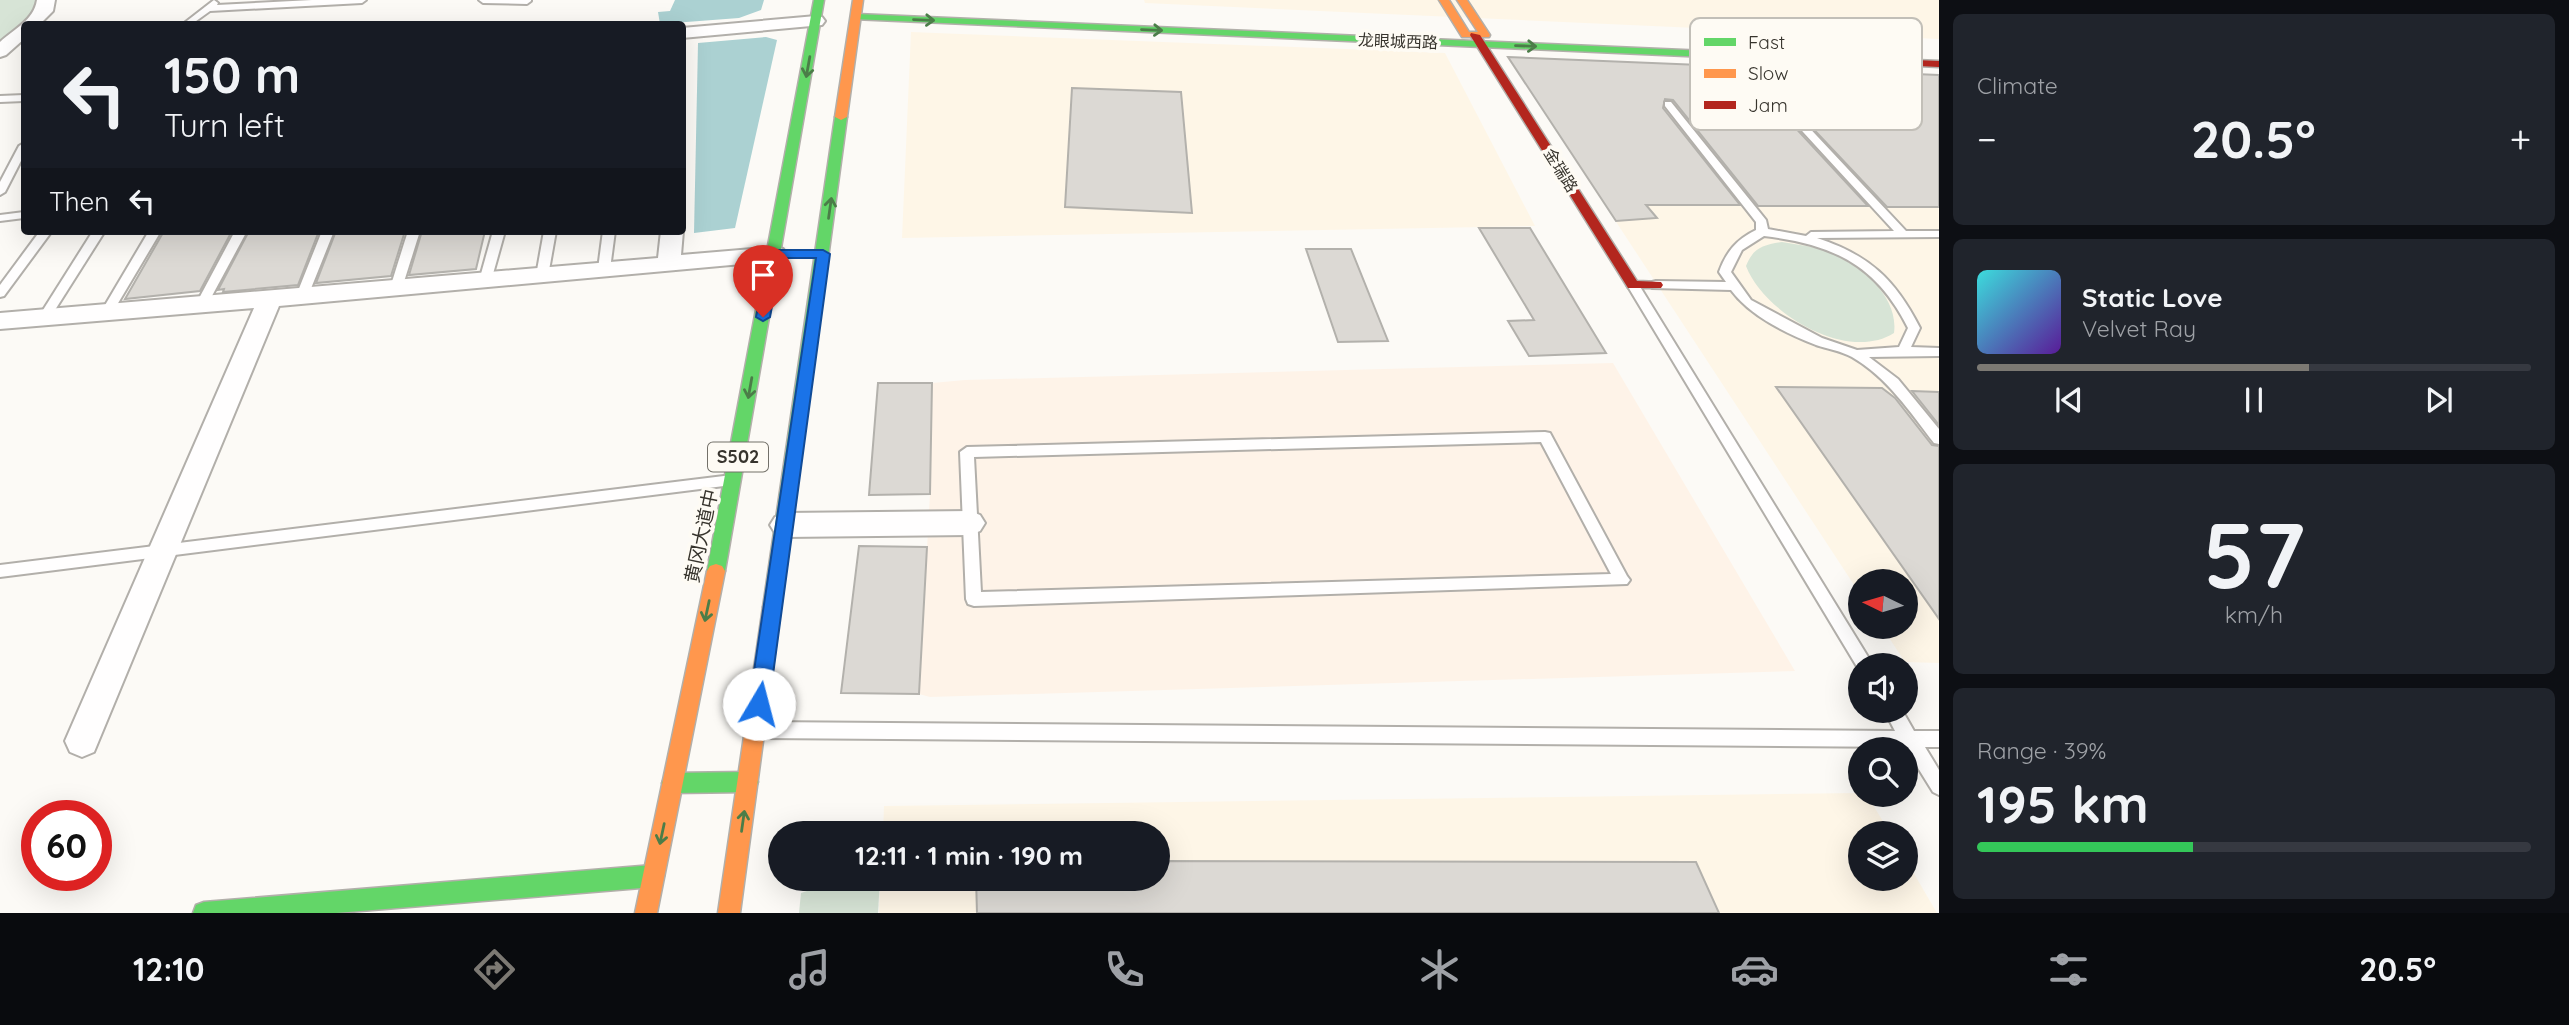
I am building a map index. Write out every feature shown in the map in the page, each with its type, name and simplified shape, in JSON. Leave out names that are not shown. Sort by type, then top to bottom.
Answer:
[{"type":"street","points":[[34,21],[44,11],[46,0]]},
{"type":"street","name":"黄冈大道中","points":[[820,0],[840,13]]},
{"type":"street","name":"金瑞路","points":[[1444,0],[1466,35],[1485,35],[1462,0]]},
{"type":"street","points":[[686,32],[840,13]]},
{"type":"street","name":"黄冈大道中","points":[[646,913],[781,254],[840,13]]},
{"type":"street","name":"黄冈大道中","points":[[729,913],[785,525],[817,254],[840,13]]},
{"type":"street","name":"龙眼城西路","points":[[840,13],[1690,40]]},
{"type":"street","name":"龙眼城西路","points":[[840,13],[1690,52]]},
{"type":"street","points":[[0,51],[21,33]]},
{"type":"street","name":"金瑞路","points":[[1475,35],[1633,285]]},
{"type":"street","points":[[669,263],[672,235]]},
{"type":"street","points":[[0,321],[781,254]]},
{"type":"street","points":[[1633,285],[1656,285]]},
{"type":"street","points":[[82,741],[270,298]]},
{"type":"street","points":[[785,525],[970,523]]},
{"type":"street","points":[[672,783],[748,782]]},
{"type":"street","points":[[204,913],[653,876]]},
{"type":"lane","points":[[191,21],[218,0]]},
{"type":"lane","points":[[208,8],[362,0]]},
{"type":"lane","points":[[483,0],[527,1]]},
{"type":"lane","points":[[0,99],[21,97]]},
{"type":"lane","points":[[1668,104],[1762,222],[1762,232]]},
{"type":"lane","points":[[1806,130],[1904,235]]},
{"type":"lane","points":[[0,192],[21,152]]},
{"type":"lane","points":[[0,218],[21,215]]},
{"type":"lane","points":[[1939,234],[1799,235],[1762,232],[1743,241],[1729,258],[1725,272],[1747,303],[1818,341],[1856,354],[1893,382],[1939,439]]},
{"type":"lane","points":[[0,293],[43,235]]},
{"type":"lane","points":[[44,318],[96,235]]},
{"type":"lane","points":[[107,312],[153,235]]},
{"type":"lane","points":[[202,304],[239,235]]},
{"type":"lane","points":[[302,296],[326,235]]},
{"type":"lane","points":[[396,288],[413,235]]},
{"type":"lane","points":[[485,281],[498,235]]},
{"type":"lane","points":[[542,276],[549,235]]},
{"type":"lane","points":[[604,269],[608,235]]},
{"type":"lane","points":[[1799,235],[1833,247],[1862,262],[1886,284],[1903,304],[1913,328],[1903,351]]},
{"type":"lane","points":[[1633,285],[1858,653]]},
{"type":"lane","points":[[1656,285],[1735,286]]},
{"type":"lane","points":[[1856,354],[1939,352]]},
{"type":"lane","points":[[1545,437],[1622,580],[974,599],[970,523],[967,452],[1545,437]]},
{"type":"lane","points":[[0,570],[734,480]]},
{"type":"lane","points":[[1900,723],[1909,737]]},
{"type":"lane","points":[[755,730],[1909,737]]},
{"type":"lane","points":[[1918,738],[1939,739]]},
{"type":"lane","points":[[1918,752],[1939,786]]},
{"type":"shaded area","points":[[1144,0],[1939,0],[1939,39],[1922,38],[1922,18],[1690,18],[1690,28],[1145,3]]},
{"type":"shaded area","points":[[911,32],[1445,53],[1535,226],[902,238]]},
{"type":"shaded area","points":[[1508,57],[1690,65],[1690,130],[1922,130],[1922,74],[1939,75],[1939,663],[1918,662],[1918,653],[1899,653],[1890,639],[1918,639],[1918,569],[1848,569],[1848,576]]},
{"type":"shaded area","points":[[1613,363],[1795,671],[930,697],[919,694],[930,494],[932,383]]},
{"type":"shaded area","points":[[1848,793],[1848,807],[1874,807],[1883,821],[1848,821],[1848,891],[1918,891],[1918,881],[1937,913],[879,913],[880,891],[1170,891],[1170,821],[883,821],[884,806]]},
{"type":"green space","points":[[0,0],[38,0],[34,17],[28,21],[21,21],[21,26],[0,41]]},
{"type":"green space","points":[[1782,242],[1824,251],[1865,274],[1876,284],[1890,307],[1894,319],[1894,333],[1875,341],[1854,342],[1831,337],[1788,316],[1770,301],[1746,266],[1760,248]]},
{"type":"green space","points":[[879,891],[878,913],[799,913],[801,893]]},
{"type":"water","points":[[675,0],[764,0],[761,10],[739,18],[660,21],[658,12],[670,11]]},
{"type":"water","points":[[766,37],[777,40],[735,228],[694,233],[698,43]]},
{"type":"building","points":[[1508,57],[1690,65],[1690,121],[1673,100],[1665,99],[1663,108],[1740,205],[1646,205],[1657,218],[1616,221]]},
{"type":"building","points":[[1922,74],[1939,75],[1939,207],[1887,207],[1814,130],[1922,130]]},
{"type":"building","points":[[1072,88],[1181,92],[1192,213],[1065,207]]},
{"type":"building","points":[[1697,130],[1798,130],[1868,206],[1758,206]]},
{"type":"building","points":[[1479,228],[1530,228],[1606,353],[1529,356],[1508,321],[1534,320]]},
{"type":"building","points":[[162,235],[230,235],[200,291],[125,299]]},
{"type":"building","points":[[247,235],[317,235],[298,285],[223,292],[224,289],[218,290]]},
{"type":"building","points":[[334,235],[404,235],[391,276],[316,283]]},
{"type":"building","points":[[421,235],[484,235],[476,269],[409,275]]},
{"type":"building","points":[[1306,249],[1351,249],[1388,341],[1338,342]]},
{"type":"building","points":[[878,383],[932,383],[930,494],[869,495]]},
{"type":"building","points":[[1776,387],[1882,388],[1895,398],[1932,445],[1939,446],[1939,619],[1918,589],[1918,569],[1904,569]]},
{"type":"building","points":[[1912,391],[1939,392],[1939,425]]},
{"type":"building","points":[[859,546],[927,547],[919,694],[841,693]]},
{"type":"building","points":[[1170,861],[1696,862],[1719,913],[977,913],[976,891],[1170,891]]},
{"type":"traffic: fast","points":[[716,571],[819,0]]},
{"type":"traffic: fast","points":[[856,17],[1690,53]]},
{"type":"traffic: fast","points":[[772,607],[841,117]]},
{"type":"traffic: fast","points":[[672,783],[748,782]]},
{"type":"traffic: fast","points":[[204,913],[653,876]]},
{"type":"traffic: slow","points":[[841,117],[858,0]]},
{"type":"traffic: slow","points":[[1444,0],[1466,35],[1485,35],[1462,0]]},
{"type":"traffic: slow","points":[[646,913],[716,571]]},
{"type":"traffic: slow","points":[[729,913],[772,607]]},
{"type":"traffic: jam","points":[[1475,35],[1633,285],[1656,285]]},
{"type":"traffic: jam","points":[[1922,63],[1939,64]]},
{"type":"route","points":[[759,704],[823,254],[775,254],[763,317]]}]
